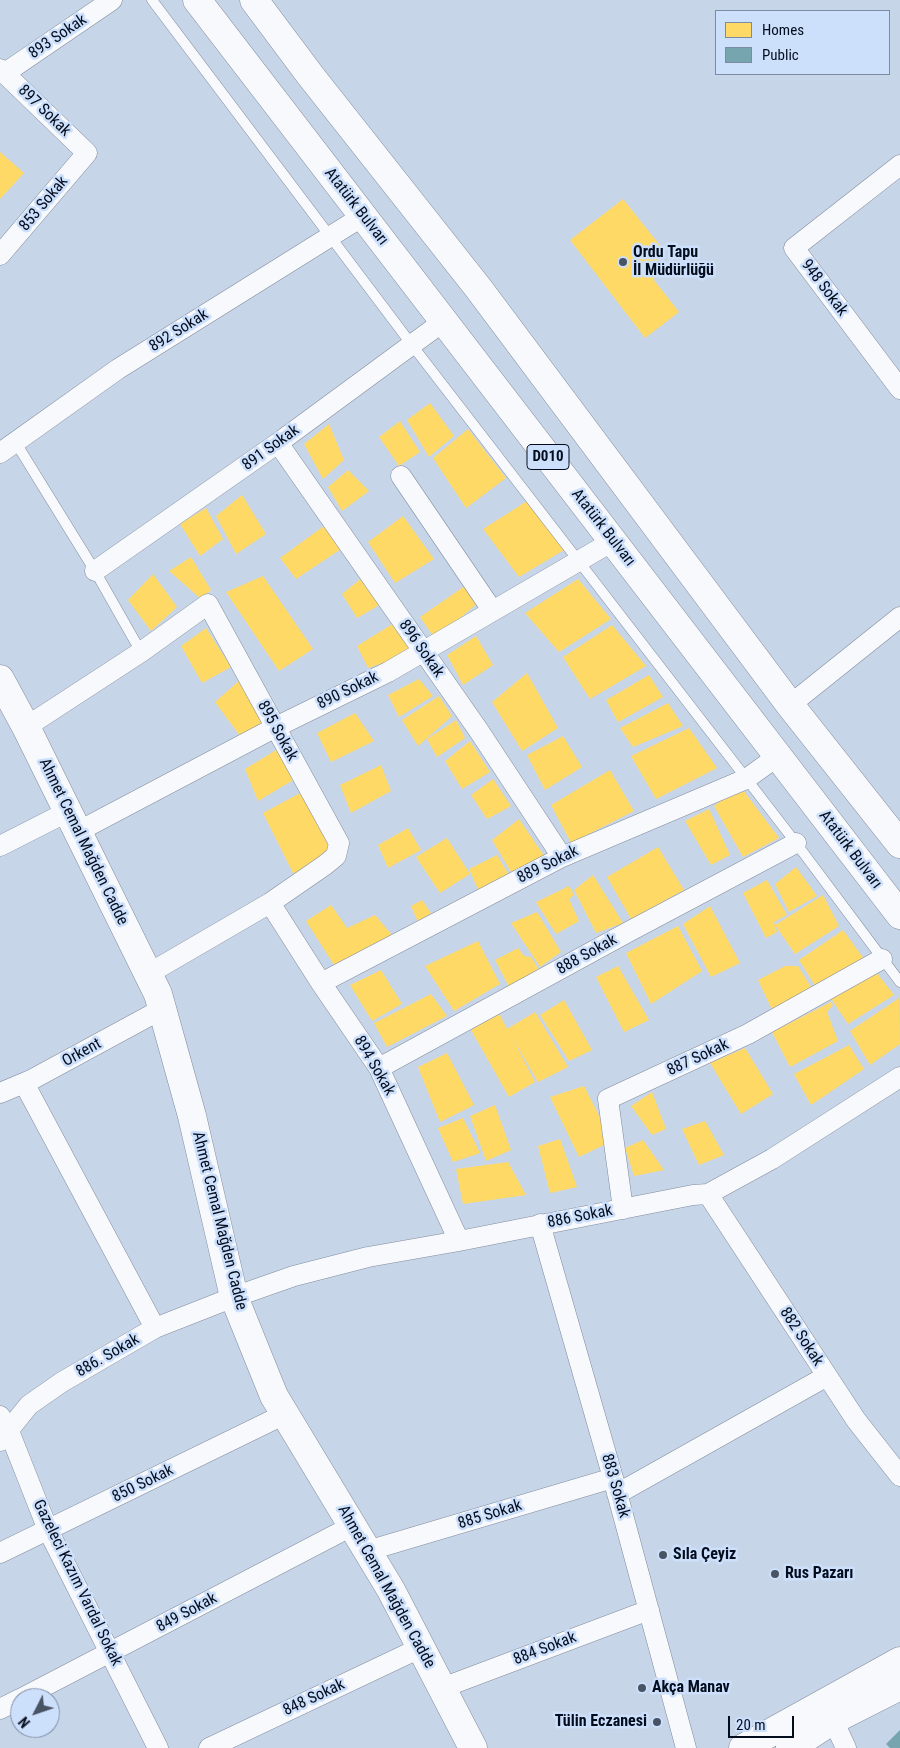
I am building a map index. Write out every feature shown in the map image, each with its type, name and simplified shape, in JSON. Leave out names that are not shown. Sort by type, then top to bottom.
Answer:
[{"type":"main road","name":"Atatürk Bulvarı","points":[[196,0],[900,915]]},
{"type":"main road","name":"D010","points":[[254,0],[310,75],[479,289],[790,705],[900,844]]},
{"type":"main road","name":"Ahmet Cemal Mağden Cadde","points":[[0,679],[26,727],[158,994],[192,1116],[234,1297],[274,1396],[391,1590],[473,1748]]},
{"type":"main road","points":[[743,1748],[900,1661]]},
{"type":"main road","points":[[790,1748],[833,1720],[900,1686]]},
{"type":"street","name":"893 Sokak","points":[[2,71],[112,0]]},
{"type":"street","name":"897 Sokak","points":[[2,71],[87,153]]},
{"type":"street","name":"853 Sokak","points":[[0,255],[87,153]]},
{"type":"street","name":"948 Sokak","points":[[900,165],[794,248],[900,389]]},
{"type":"street","name":"892 Sokak","points":[[8,448],[118,369],[363,216]]},
{"type":"street","name":"891 Sokak","points":[[95,571],[278,443],[444,321]]},
{"type":"street","name":"896 Sokak","points":[[278,443],[479,731],[562,857]]},
{"type":"street","points":[[401,476],[492,610]]},
{"type":"street","name":"890 Sokak","points":[[72,822],[276,727],[388,672],[613,541]]},
{"type":"street","name":"895 Sokak","points":[[26,727],[142,652],[208,604],[339,843],[336,856],[270,903],[148,974]]},
{"type":"street","points":[[790,705],[900,617]]},
{"type":"street","name":"889 Sokak","points":[[321,983],[562,857],[746,779],[778,756]]},
{"type":"street","points":[[0,846],[72,822]]},
{"type":"street","name":"888 Sokak","points":[[379,1068],[796,843]]},
{"type":"street","name":"894 Sokak","points":[[270,903],[321,983],[379,1068],[458,1241]]},
{"type":"street","name":"887 Sokak","points":[[623,1209],[608,1099],[748,1034],[882,958]]},
{"type":"street","name":"Orkent","points":[[0,1092],[24,1083],[162,1009]]},
{"type":"street","name":"886 Sokak","points":[[234,1297],[294,1276],[368,1256],[458,1241],[693,1195],[708,1194],[772,1159],[900,1077]]},
{"type":"street","points":[[24,1083],[155,1328]]},
{"type":"street","name":"882 Sokak","points":[[708,1194],[856,1420],[900,1476]]},
{"type":"street","name":"883 Sokak","points":[[540,1224],[615,1486],[686,1748]]},
{"type":"street","name":"886. Sokak","points":[[3,1430],[29,1405],[56,1386],[155,1328],[234,1297]]},
{"type":"street","name":"885 Sokak","points":[[367,1551],[615,1486],[827,1376]]},
{"type":"street","name":"850 Sokak","points":[[0,1554],[285,1414]]},
{"type":"street","name":"Gazeleci Kazım Vardal Sokak","points":[[3,1430],[48,1530],[158,1748]]},
{"type":"street","name":"849 Sokak","points":[[41,1688],[352,1526]]},
{"type":"street","name":"884 Sokak","points":[[442,1688],[649,1610]]},
{"type":"street","name":"848 Sokak","points":[[208,1748],[420,1648]]},
{"type":"street","points":[[833,1720],[846,1748]]},
{"type":"lane","points":[[152,0],[412,344],[796,843],[900,982]]},
{"type":"lane","points":[[8,448],[95,571],[142,652]]},
{"type":"building: Homes","points":[[0,152],[24,173],[0,199]]},
{"type":"building: Homes","name":"Ordu Tapu İl Müdürlüğü","points":[[623,199],[662,248],[654,255],[665,270],[653,279],[679,312],[645,338],[570,240]]},
{"type":"building: Homes","points":[[430,403],[454,436],[429,457],[407,420]]},
{"type":"building: Homes","points":[[400,421],[420,452],[399,466],[379,437]]},
{"type":"building: Homes","points":[[329,424],[344,460],[323,479],[304,444]]},
{"type":"building: Homes","points":[[468,429],[506,478],[466,508],[433,458]]},
{"type":"building: Homes","points":[[348,470],[369,491],[342,511],[328,487]]},
{"type":"building: Homes","points":[[242,495],[266,534],[236,554],[216,516]]},
{"type":"building: Homes","points":[[527,501],[564,550],[519,577],[483,529]]},
{"type":"building: Homes","points":[[206,508],[223,539],[200,556],[180,524]]},
{"type":"building: Homes","points":[[403,516],[434,559],[395,583],[368,542]]},
{"type":"building: Homes","points":[[328,523],[344,547],[296,579],[280,558]]},
{"type":"building: Homes","points":[[191,557],[211,590],[201,599],[169,571]]},
{"type":"building: Homes","points":[[153,574],[177,607],[151,631],[128,600]]},
{"type":"building: Homes","points":[[263,576],[313,649],[279,671],[226,592]]},
{"type":"building: Homes","points":[[363,577],[381,604],[357,618],[342,594]]},
{"type":"building: Homes","points":[[578,579],[611,619],[559,652],[525,613]]},
{"type":"building: Homes","points":[[469,583],[479,602],[435,639],[420,617]]},
{"type":"building: Homes","points":[[394,623],[414,653],[368,668],[357,646]]},
{"type":"building: Homes","points":[[612,625],[646,666],[590,699],[563,657]]},
{"type":"building: Homes","points":[[206,628],[231,667],[202,683],[181,646]]},
{"type":"building: Homes","points":[[476,636],[493,665],[463,685],[447,655]]},
{"type":"building: Homes","points":[[527,673],[558,728],[522,751],[492,702]]},
{"type":"building: Homes","points":[[649,675],[663,697],[618,722],[606,700]]},
{"type":"building: Homes","points":[[241,679],[272,721],[240,736],[215,702]]},
{"type":"building: Homes","points":[[419,679],[433,696],[399,717],[388,695]]},
{"type":"building: Homes","points":[[439,696],[452,716],[418,746],[402,720]]},
{"type":"building: Homes","points":[[668,703],[683,726],[633,747],[620,728]]},
{"type":"building: Homes","points":[[355,713],[374,741],[331,762],[317,733]]},
{"type":"building: Homes","points":[[456,720],[465,738],[437,757],[427,739]]},
{"type":"building: Homes","points":[[689,728],[717,768],[656,799],[631,756]]},
{"type":"building: Homes","points":[[563,736],[582,767],[545,790],[527,755]]},
{"type":"building: Homes","points":[[470,741],[490,772],[462,789],[445,761]]},
{"type":"building: Homes","points":[[281,747],[295,779],[258,801],[245,769]]},
{"type":"building: Homes","points":[[381,765],[391,791],[351,813],[340,785]]},
{"type":"building: Homes","points":[[610,770],[634,811],[571,843],[551,805]]},
{"type":"building: Homes","points":[[493,779],[511,806],[487,819],[471,795]]},
{"type":"building: Homes","points":[[740,786],[779,838],[743,857],[714,806]]},
{"type":"building: Homes","points":[[302,792],[335,847],[296,879],[263,813]]},
{"type":"building: Homes","points":[[709,809],[730,855],[711,865],[685,821]]},
{"type":"building: Homes","points":[[519,819],[547,860],[514,877],[492,840]]},
{"type":"building: Homes","points":[[408,828],[421,850],[388,868],[378,845]]},
{"type":"building: Homes","points":[[447,838],[470,874],[440,893],[416,857]]},
{"type":"building: Homes","points":[[658,847],[684,890],[631,919],[607,877]]},
{"type":"building: Homes","points":[[497,855],[512,880],[480,894],[469,869]]},
{"type":"building: Homes","points":[[796,867],[817,896],[789,912],[775,884]]},
{"type":"building: Homes","points":[[593,875],[623,923],[596,933],[574,890]]},
{"type":"building: Homes","points":[[767,880],[787,915],[774,922],[777,932],[766,938],[743,893]]},
{"type":"building: Homes","points":[[569,886],[574,895],[569,899],[579,921],[556,934],[536,902]]},
{"type":"building: Homes","points":[[823,895],[839,926],[795,954],[775,925]]},
{"type":"building: Homes","points":[[422,900],[431,913],[418,922],[411,906]]},
{"type":"building: Homes","points":[[331,905],[347,928],[375,915],[392,935],[334,965],[306,921]]},
{"type":"building: Homes","points":[[710,906],[740,963],[711,977],[683,924]]},
{"type":"building: Homes","points":[[537,912],[561,952],[540,967],[511,923]]},
{"type":"building: Homes","points":[[678,926],[702,971],[651,1004],[626,953]]},
{"type":"building: Homes","points":[[843,930],[867,963],[819,992],[799,960]]},
{"type":"building: Homes","points":[[478,941],[500,984],[454,1011],[425,966]]},
{"type":"building: Homes","points":[[518,948],[524,956],[531,957],[539,970],[509,987],[495,960]]},
{"type":"building: Homes","points":[[618,966],[649,1020],[624,1032],[596,977]]},
{"type":"building: Homes","points":[[785,966],[798,966],[816,995],[776,1018],[758,980]]},
{"type":"building: Homes","points":[[873,968],[894,995],[848,1024],[828,994]]},
{"type":"building: Homes","points":[[381,970],[402,1004],[372,1021],[350,985]]},
{"type":"building: Homes","points":[[431,994],[447,1016],[387,1047],[374,1023]]},
{"type":"building: Homes","points":[[899,998],[900,1044],[870,1065],[850,1031]]},
{"type":"building: Homes","points":[[564,1000],[592,1050],[569,1061],[540,1015]]},
{"type":"building: Homes","points":[[831,1002],[833,1005],[827,1012],[838,1041],[790,1067],[772,1032]]},
{"type":"building: Homes","points":[[535,1012],[568,1067],[538,1082],[512,1037],[535,1082],[509,1097],[471,1030],[499,1013],[507,1029]]},
{"type":"building: Homes","points":[[849,1045],[864,1069],[811,1105],[794,1074]]},
{"type":"building: Homes","points":[[745,1048],[773,1094],[741,1114],[710,1063]]},
{"type":"building: Homes","points":[[447,1053],[474,1105],[440,1122],[418,1067]]},
{"type":"building: Homes","points":[[584,1086],[612,1141],[579,1157],[550,1097]]},
{"type":"building: Homes","points":[[652,1092],[666,1129],[652,1135],[631,1106]]},
{"type":"building: Homes","points":[[495,1105],[511,1150],[486,1161],[470,1116]]},
{"type":"building: Homes","points":[[463,1118],[480,1153],[453,1162],[438,1128]]},
{"type":"building: Homes","points":[[705,1121],[724,1155],[699,1165],[682,1129]]},
{"type":"building: Homes","points":[[560,1139],[577,1187],[550,1193],[538,1146]]},
{"type":"building: Homes","points":[[643,1140],[664,1170],[634,1176],[625,1148]]},
{"type":"building: Homes","points":[[508,1162],[526,1195],[463,1204],[456,1169]]},
{"type":"building: Public","points":[[900,1730],[900,1748],[890,1748],[886,1744]]},
{"type":"place","name":"Ordu Tapu İl Müdürlüğü","points":[[623,262]]},
{"type":"place","name":"Sıla Çeyiz","points":[[663,1555]]},
{"type":"place","name":"Rus Pazarı","points":[[775,1574]]},
{"type":"place","name":"Akça Manav","points":[[642,1688]]},
{"type":"place","name":"Tülin Eczanesi","points":[[657,1722]]}]
